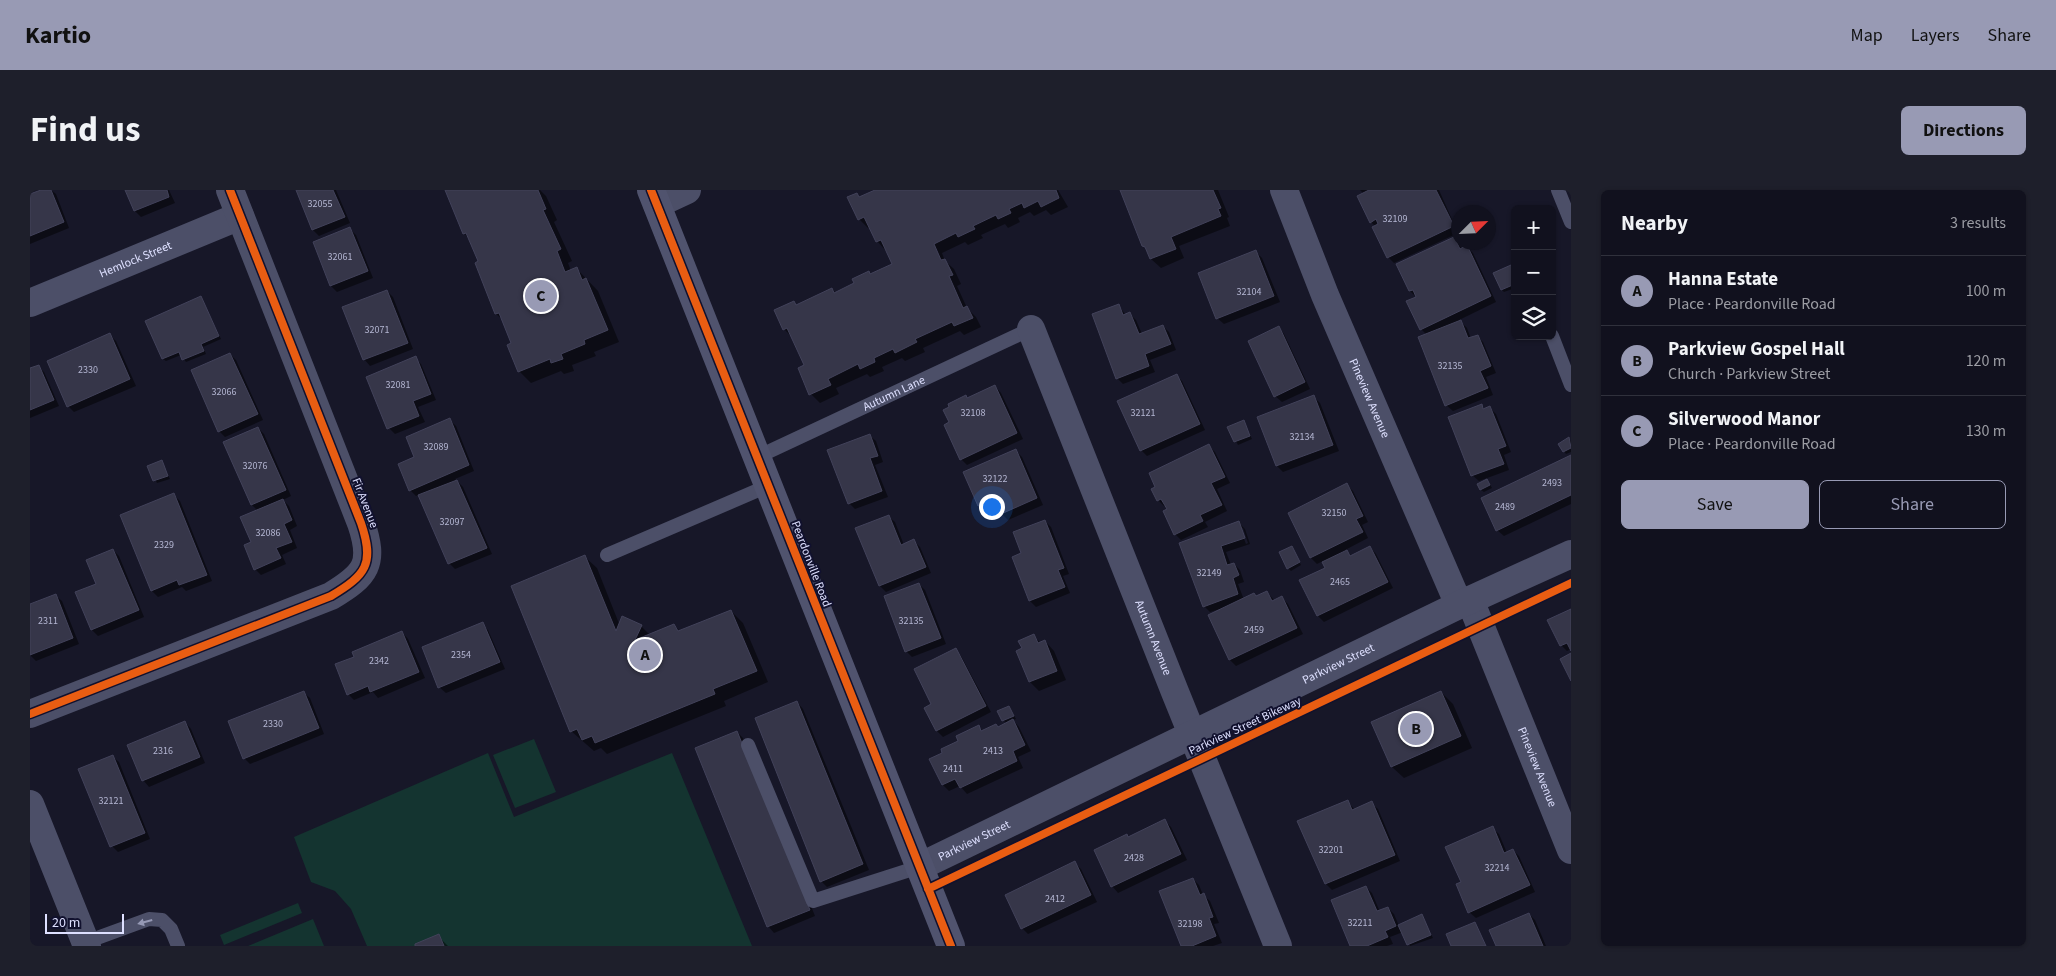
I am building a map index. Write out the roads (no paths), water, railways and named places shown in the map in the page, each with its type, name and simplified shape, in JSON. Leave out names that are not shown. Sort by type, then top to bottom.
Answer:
[{"type":"main road","name":"Peardonville Road","points":[[654,197],[951,946]]},
{"type":"street","name":"Fir Avenue","points":[[30,714],[331,596],[353,582],[364,572],[368,557],[366,536],[230,190]]},
{"type":"street","points":[[654,197],[687,190]]},
{"type":"street","name":"Pineview Avenue","points":[[1284,190],[1325,295],[1464,602],[1571,850]]},
{"type":"street","name":"Hemlock Street","points":[[30,303],[240,216]]},
{"type":"street","name":"Autumn Avenue","points":[[1031,329],[1192,736],[1278,946]]},
{"type":"street","name":"Parkview Street","points":[[919,867],[1192,736],[1464,602],[1571,554]]},
{"type":"street","points":[[30,804],[87,944]]},
{"type":"lane","points":[[1558,190],[1571,222]]},
{"type":"lane","name":"Autumn Lane","points":[[757,457],[1031,329]]},
{"type":"lane","points":[[1554,340],[1571,385]]},
{"type":"lane","points":[[607,554],[768,486]]},
{"type":"lane","points":[[748,745],[813,901],[919,867]]},
{"type":"lane","points":[[87,944],[148,920],[162,920],[171,929],[178,946]]},
{"type":"place","name":"Silverwood Manor","points":[[541,296]]},
{"type":"place","name":"Hanna Estate","points":[[645,655]]},
{"type":"place","name":"Parkview Gospel Hall","points":[[1416,729]]}]
